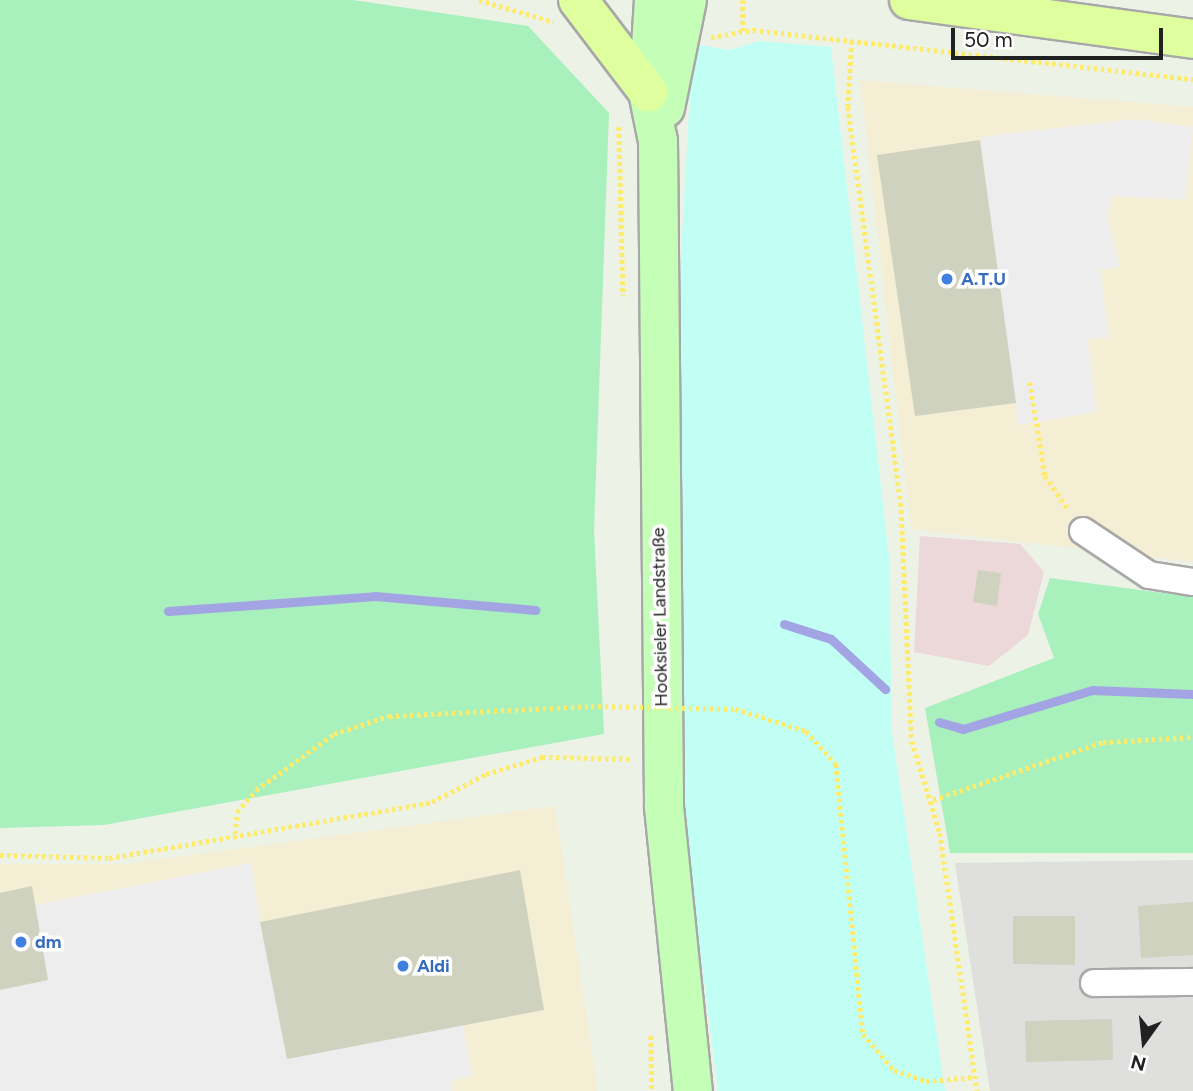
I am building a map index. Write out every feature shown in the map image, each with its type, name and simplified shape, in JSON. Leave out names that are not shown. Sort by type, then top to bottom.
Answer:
[{"type":"main road","points":[[578,0],[648,92]]},
{"type":"main road","name":"Hooksieler Landstraße","points":[[654,0],[648,92],[658,141],[664,807],[693,1091]]},
{"type":"main road","name":"Hooksieler Landstraße","points":[[658,141],[687,0]]},
{"type":"main road","points":[[909,0],[1193,39]]},
{"type":"street","points":[[1083,531],[1149,575],[1193,582]]},
{"type":"street","points":[[1094,982],[1193,982]]},
{"type":"path","points":[[743,0],[743,31]]},
{"type":"path","points":[[976,1091],[933,800],[912,741],[901,503],[848,107],[852,41],[1193,79]]},
{"type":"path","points":[[1030,382],[1045,476],[1083,531]]},
{"type":"path","points":[[235,834],[237,812],[256,790],[334,734],[389,716],[591,706],[735,709],[806,730],[836,764],[863,1034],[894,1070],[926,1081],[975,1077]]},
{"type":"path","points":[[933,800],[1103,742],[1193,737]]},
{"type":"path","points":[[0,855],[108,858],[432,802],[486,774],[542,757],[635,759]]},
{"type":"shaded area","points":[[760,41],[831,47],[889,557],[892,733],[945,1091],[718,1091],[679,783],[676,350],[690,90],[699,45],[729,50]]},
{"type":"shaded area","points":[[860,80],[1193,107],[1193,562],[911,529]]},
{"type":"shaded area","points":[[1135,119],[1193,127],[1185,200],[1113,196],[1107,218],[1120,267],[1100,270],[1109,337],[1088,339],[1096,412],[1018,425],[980,137]]},
{"type":"shaded area","points":[[920,536],[1020,544],[1044,572],[1028,635],[989,666],[914,652]]},
{"type":"shaded area","points":[[555,806],[598,1091],[0,1091],[0,864],[124,864]]},
{"type":"shaded area","points":[[1193,860],[1193,1091],[990,1091],[955,863]]},
{"type":"shaded area","points":[[251,863],[260,922],[463,1025],[472,1076],[451,1081],[452,1091],[0,1091],[0,990],[48,980],[35,905]]},
{"type":"green space","points":[[0,0],[353,0],[528,26],[609,113],[594,530],[604,734],[104,825],[0,828]]},
{"type":"green space","points":[[1050,578],[1193,597],[1193,853],[950,853],[925,708],[1054,658],[1038,614]]},
{"type":"building","name":"A.T.U","points":[[980,140],[1016,403],[915,416],[877,155]]},
{"type":"building","points":[[978,570],[1001,573],[997,606],[973,602]]},
{"type":"building","name":"Aldi","points":[[520,870],[544,1010],[287,1059],[260,922]]},
{"type":"building","name":"dm","points":[[32,886],[48,980],[0,990],[0,893]]},
{"type":"building","points":[[1193,902],[1193,955],[1141,958],[1138,906]]},
{"type":"building","points":[[1013,916],[1075,916],[1075,965],[1013,964]]},
{"type":"building","points":[[1112,1019],[1113,1060],[1026,1062],[1025,1021]]},
{"type":"waterway","points":[[168,611],[375,596],[535,610]]},
{"type":"waterway","points":[[784,624],[831,639],[885,689]]},
{"type":"waterway","points":[[939,722],[963,729],[1092,690],[1193,694]]},
{"type":"place","name":"A.T.U","points":[[947,279]]},
{"type":"place","name":"dm","points":[[21,942]]},
{"type":"place","name":"Aldi","points":[[403,966]]}]
